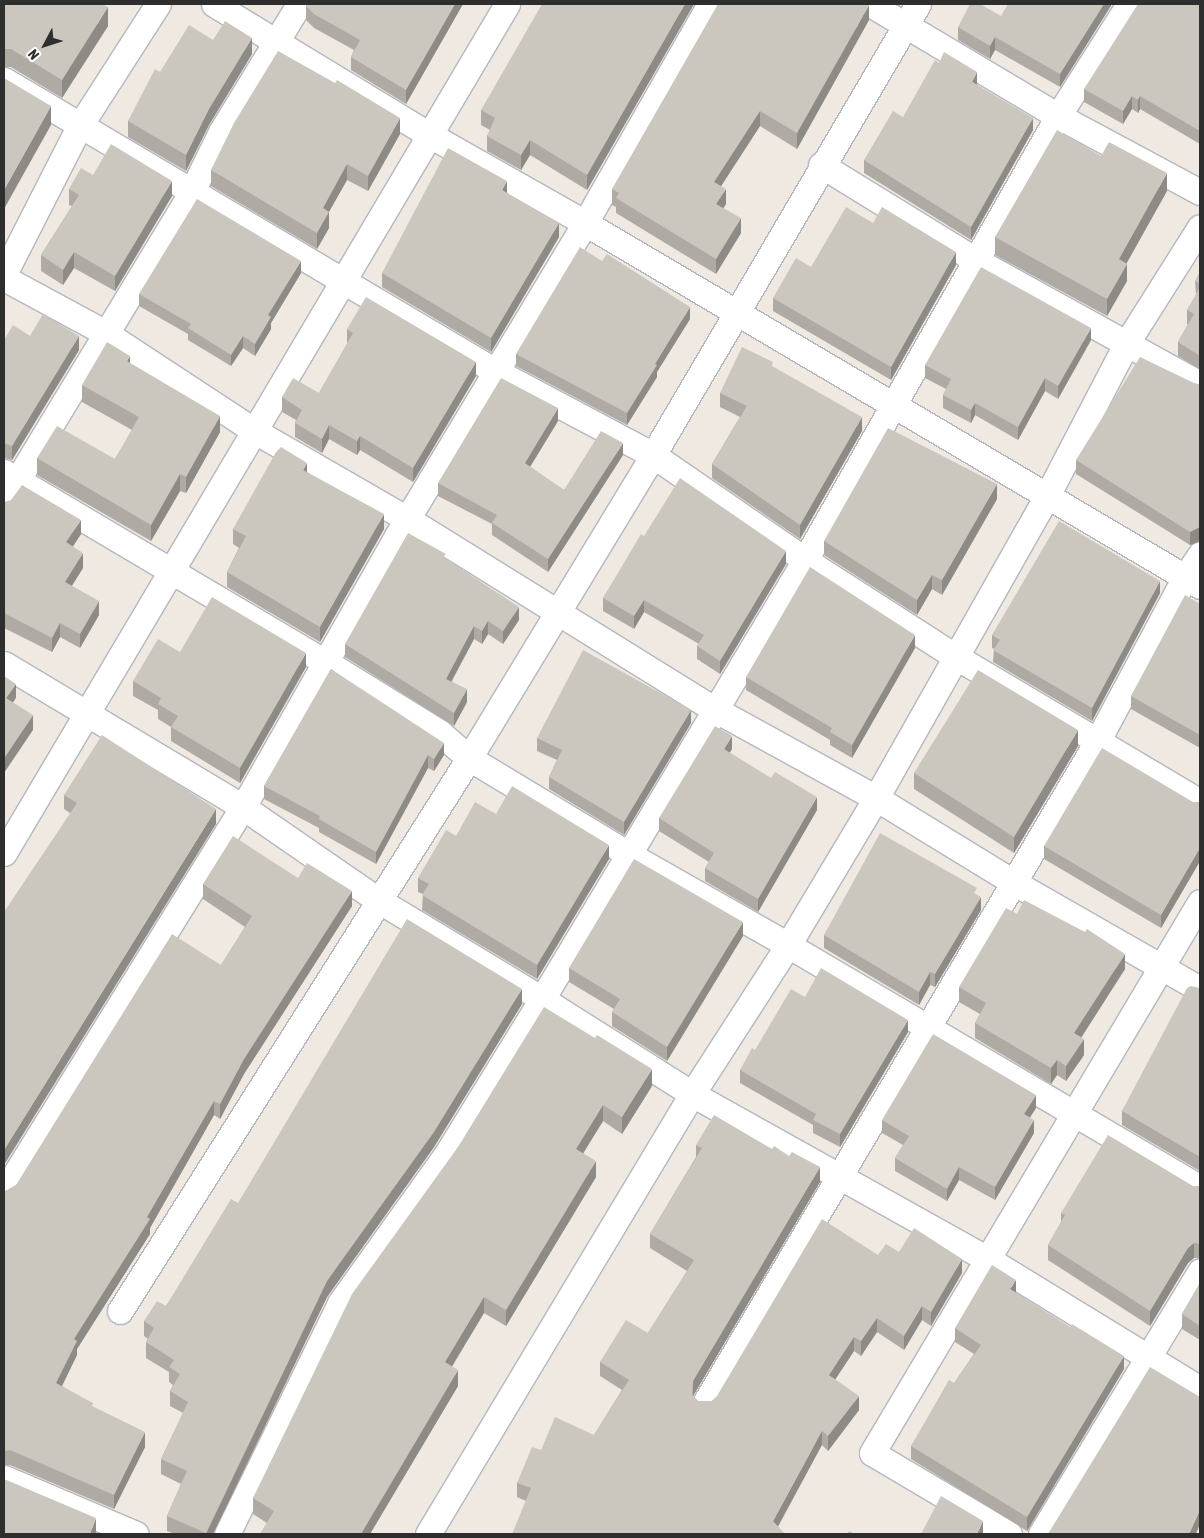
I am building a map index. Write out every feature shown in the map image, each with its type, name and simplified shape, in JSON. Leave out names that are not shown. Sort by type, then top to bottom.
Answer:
[{"type":"street","points":[[4,274],[80,127],[158,4]]},
{"type":"street","points":[[214,4],[277,40],[428,134],[584,222],[736,314],[1193,582]]},
{"type":"street","points":[[4,502],[11,475],[104,332],[190,193],[221,132],[299,4]]},
{"type":"street","points":[[4,853],[84,713],[170,572],[340,280],[507,4]]},
{"type":"street","points":[[4,1192],[243,807],[710,4]]},
{"type":"street","points":[[870,4],[912,14],[1058,116],[1200,192]]},
{"type":"street","points":[[227,1534],[340,1303],[446,1155],[542,998],[805,560],[1058,116],[1129,4]]},
{"type":"street","points":[[120,1311],[469,758],[555,612],[653,456],[821,165],[912,14]]},
{"type":"street","points":[[4,80],[190,193],[496,371],[653,456],[805,560],[956,657],[1200,802]]},
{"type":"street","points":[[821,165],[977,261],[1200,384]]},
{"type":"street","points":[[428,1534],[692,1094],[788,945],[876,798],[1047,496],[1126,344],[1200,228]]},
{"type":"street","points":[[4,278],[104,332],[252,430],[409,520],[716,710],[876,798],[1013,882],[1200,989]]},
{"type":"street","points":[[11,475],[170,572],[327,663],[439,732],[469,758],[628,854],[788,945],[1200,1188]]},
{"type":"street","points":[[705,1403],[926,1027],[1193,582],[1200,555]]},
{"type":"street","points":[[4,664],[243,807],[378,900],[542,998],[692,1094],[838,1179],[986,1258],[1146,1358],[1200,1389]]},
{"type":"street","points":[[1009,1534],[872,1453],[986,1258],[1163,967],[1200,902]]},
{"type":"street","points":[[1042,1534],[1200,1271]]},
{"type":"street","points":[[4,1478],[136,1534]]},
{"type":"building","points":[[4,4],[102,4],[108,7],[62,80],[11,49],[4,49]]},
{"type":"building","points":[[307,4],[455,4],[406,90],[351,57],[360,40],[314,14],[306,6]]},
{"type":"building","points":[[542,4],[685,4],[587,175],[530,140],[521,155],[487,136],[495,118],[481,110]]},
{"type":"building","points":[[718,4],[869,5],[797,133],[760,111],[714,182],[726,189],[716,204],[741,218],[716,259],[616,198],[619,193],[612,189]]},
{"type":"building","points":[[970,4],[980,4],[1001,16],[1008,4],[1104,4],[1060,74],[995,37],[990,46],[958,27]]},
{"type":"building","points":[[1138,4],[1200,4],[1200,131],[1140,96],[1138,100],[1132,96],[1123,111],[1084,89]]},
{"type":"building","points":[[225,21],[252,38],[209,109],[186,155],[128,121],[155,69],[160,72],[189,25],[213,40]]},
{"type":"building","points":[[278,51],[335,83],[337,80],[400,118],[368,176],[347,164],[323,208],[329,212],[317,233],[211,170],[234,123]]},
{"type":"building","points":[[944,52],[977,72],[972,82],[1033,118],[971,227],[864,160],[893,111],[903,117],[935,60],[939,63]]},
{"type":"building","points":[[4,78],[51,106],[4,190]]},
{"type":"building","points":[[1057,130],[1101,156],[1109,142],[1167,173],[1119,259],[1127,264],[1107,299],[995,237]]},
{"type":"building","points":[[111,144],[172,181],[115,276],[74,252],[63,270],[41,255],[79,195],[69,189],[81,168],[93,175]]},
{"type":"building","points":[[448,148],[507,181],[502,190],[559,223],[491,338],[382,273]]},
{"type":"building","points":[[197,199],[301,261],[268,315],[271,317],[255,344],[243,336],[231,355],[188,328],[191,324],[139,294]]},
{"type":"building","points":[[846,207],[873,223],[882,207],[956,252],[891,367],[773,298],[796,258],[811,267]]},
{"type":"building","points":[[580,247],[602,261],[607,254],[690,307],[627,413],[516,354]]},
{"type":"building","points":[[981,267],[1091,328],[1058,386],[1045,378],[1018,427],[975,403],[971,410],[943,395],[951,379],[925,365]]},
{"type":"building","points":[[1200,272],[1200,284],[1195,281]]},
{"type":"building","points":[[1200,287],[1200,356],[1178,342],[1194,314],[1187,310]]},
{"type":"building","points":[[366,297],[476,362],[413,468],[360,436],[357,441],[329,425],[322,439],[295,423],[302,410],[282,397],[293,378],[319,393],[353,333],[347,329]]},
{"type":"building","points":[[43,314],[79,336],[12,446],[4,443],[4,340],[13,325],[30,336]]},
{"type":"building","points":[[107,342],[130,356],[127,361],[220,416],[186,477],[180,474],[151,525],[37,458],[57,426],[115,459],[139,417],[82,385]]},
{"type":"building","points":[[742,347],[773,362],[772,366],[862,417],[800,525],[712,464],[747,406],[720,393]]},
{"type":"building","points":[[1140,357],[1200,385],[1200,527],[1190,532],[1076,460]]},
{"type":"building","points":[[501,378],[558,408],[525,463],[564,490],[601,431],[623,443],[548,559],[492,523],[497,515],[438,483]]},
{"type":"building","points":[[888,428],[997,484],[942,580],[932,575],[917,600],[824,541]]},
{"type":"building","points":[[281,447],[307,463],[303,470],[384,514],[320,627],[227,572],[246,536],[233,529],[276,452]]},
{"type":"building","points":[[680,478],[786,551],[720,661],[697,646],[704,635],[644,600],[634,616],[603,598],[641,534],[644,536]]},
{"type":"building","points":[[22,485],[81,520],[66,542],[83,553],[65,582],[99,601],[80,634],[60,623],[52,638],[4,613],[4,502],[11,500]]},
{"type":"building","points":[[1059,521],[1160,581],[1092,708],[993,650],[1000,640],[992,635]]},
{"type":"building","points":[[408,533],[446,554],[443,557],[519,607],[503,631],[488,621],[482,631],[474,626],[446,679],[467,689],[454,713],[345,644]]},
{"type":"building","points":[[810,567],[915,635],[852,745],[830,732],[832,728],[746,677]]},
{"type":"building","points":[[1185,595],[1200,604],[1200,735],[1131,696]]},
{"type":"building","points":[[212,597],[306,653],[240,768],[171,727],[178,716],[158,704],[161,698],[133,681],[158,639],[180,652]]},
{"type":"building","points":[[583,650],[691,710],[624,822],[549,777],[562,750],[537,738]]},
{"type":"building","points":[[331,669],[444,743],[434,759],[428,755],[376,852],[319,819],[320,816],[264,786]]},
{"type":"building","points":[[978,670],[1078,730],[1014,837],[914,773]]},
{"type":"building","points":[[4,676],[16,684],[6,698],[33,715],[4,758]]},
{"type":"building","points":[[715,726],[732,736],[724,749],[771,778],[775,772],[817,797],[758,899],[705,868],[714,853],[659,818]]},
{"type":"building","points":[[102,735],[216,809],[4,1150],[4,912],[77,803],[64,795]]},
{"type":"building","points":[[1102,748],[1193,802],[1200,802],[1200,848],[1161,915],[1044,846]]},
{"type":"building","points":[[512,786],[609,845],[537,965],[422,895],[429,884],[418,878],[446,830],[456,836],[475,802],[496,814]]},
{"type":"building","points":[[880,833],[977,888],[974,893],[981,897],[935,974],[930,972],[919,992],[824,935]]},
{"type":"building","points":[[233,836],[298,878],[307,863],[352,891],[244,1059],[220,1104],[214,1101],[147,1217],[150,1219],[74,1339],[77,1341],[56,1383],[93,1403],[92,1406],[145,1432],[114,1495],[10,1450],[4,1451],[4,1192],[16,1185],[172,934],[221,965],[252,916],[203,884]]},
{"type":"building","points":[[634,859],[743,922],[667,1047],[612,1012],[620,999],[569,968]]},
{"type":"building","points":[[1024,900],[1085,932],[1087,929],[1125,954],[1074,1033],[1084,1039],[1066,1066],[1057,1060],[1051,1068],[975,1023],[986,1003],[959,987],[1006,908],[1017,914]]},
{"type":"building","points":[[407,919],[522,989],[434,1132],[327,1281],[206,1533],[167,1516],[187,1471],[161,1459],[188,1402],[170,1391],[180,1374],[169,1367],[174,1360],[146,1342],[154,1328],[144,1321],[157,1301],[166,1306],[231,1199],[238,1203]]},
{"type":"building","points":[[821,968],[908,1020],[840,1134],[813,1120],[816,1114],[740,1070],[752,1048],[755,1050],[791,989],[805,997]]},
{"type":"building","points":[[1191,986],[1200,988],[1200,1157],[1122,1111],[1187,988]]},
{"type":"building","points":[[544,1007],[595,1038],[597,1035],[652,1069],[622,1117],[603,1105],[576,1149],[596,1161],[506,1310],[484,1297],[445,1362],[458,1370],[361,1534],[260,1534],[274,1511],[253,1498],[352,1294],[458,1147]]},
{"type":"building","points":[[933,1034],[1036,1095],[1024,1114],[1034,1120],[995,1187],[959,1167],[947,1189],[895,1158],[909,1136],[882,1120]]},
{"type":"building","points":[[714,1115],[772,1149],[774,1146],[789,1156],[792,1152],[820,1167],[693,1381],[692,1395],[698,1401],[712,1401],[717,1396],[822,1219],[878,1255],[886,1244],[899,1252],[914,1228],[962,1259],[931,1312],[922,1306],[904,1336],[877,1318],[861,1341],[854,1337],[829,1375],[859,1396],[828,1436],[822,1431],[773,1521],[785,1534],[512,1534],[531,1488],[517,1483],[532,1447],[541,1450],[555,1417],[594,1435],[629,1380],[600,1362],[626,1320],[648,1333],[694,1260],[650,1234],[702,1148],[696,1145]]},
{"type":"building","points":[[1108,1135],[1193,1186],[1200,1186],[1200,1244],[1194,1243],[1188,1248],[1150,1311],[1048,1245],[1065,1215],[1061,1213]]},
{"type":"building","points":[[992,1265],[1016,1280],[1010,1289],[1070,1327],[1072,1324],[1124,1356],[1027,1517],[911,1446],[949,1380],[954,1383],[981,1345],[955,1328]]},
{"type":"building","points":[[1200,1283],[1200,1326],[1182,1314]]},
{"type":"building","points":[[1150,1367],[1200,1397],[1200,1510],[1189,1534],[1048,1534]]},
{"type":"building","points":[[4,1479],[96,1518],[90,1534],[4,1534]]},
{"type":"building","points":[[941,1496],[983,1521],[977,1534],[921,1534]]}]
